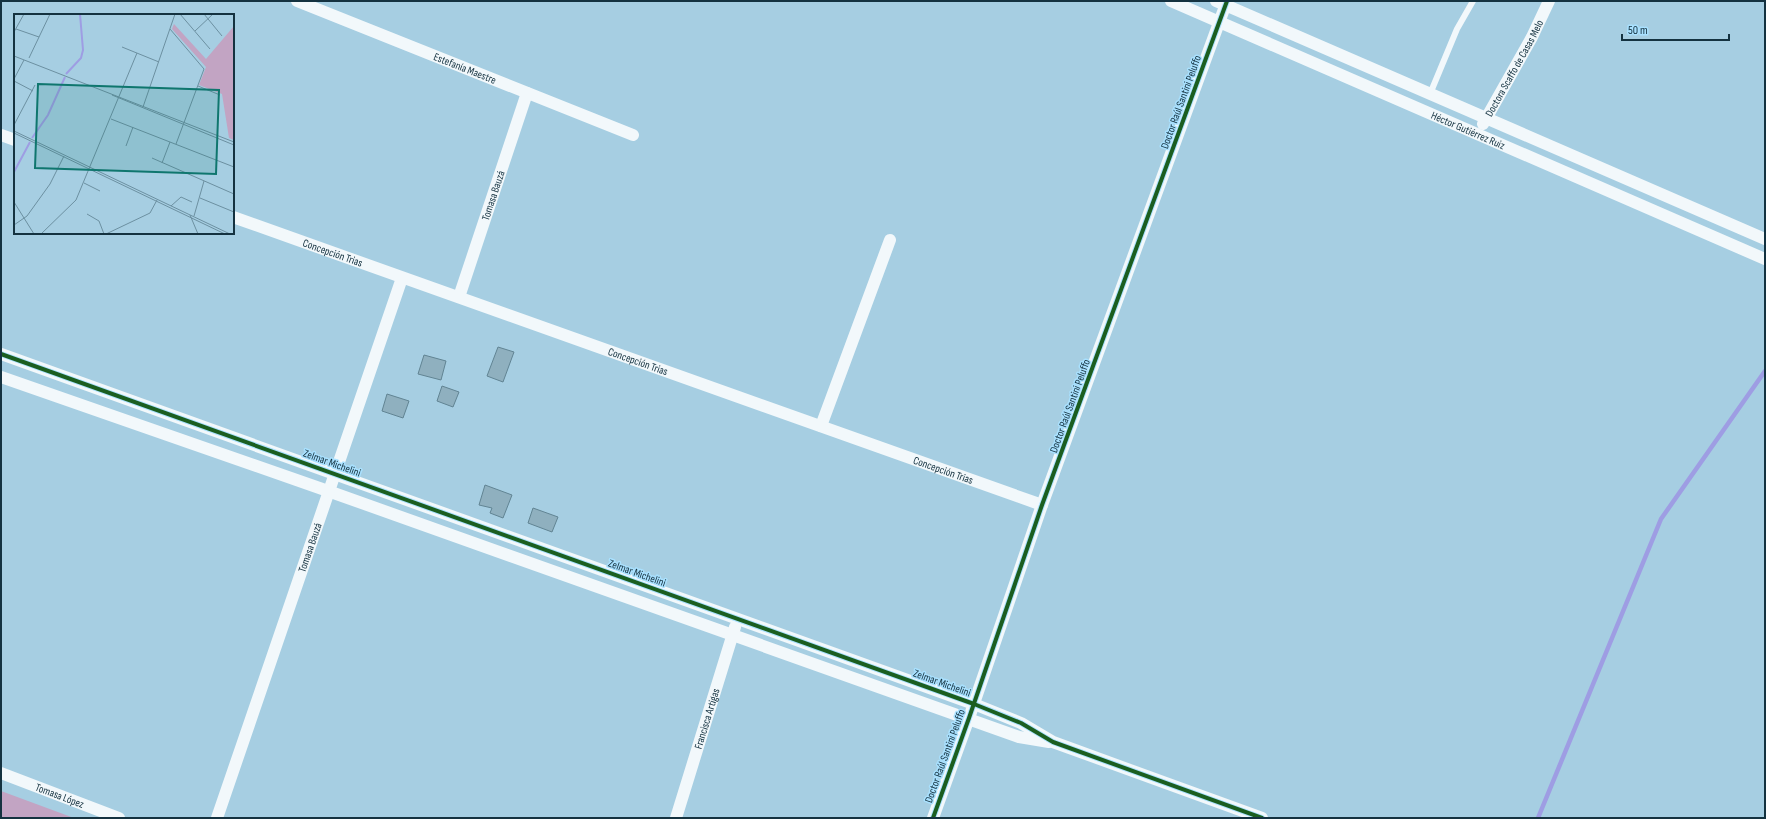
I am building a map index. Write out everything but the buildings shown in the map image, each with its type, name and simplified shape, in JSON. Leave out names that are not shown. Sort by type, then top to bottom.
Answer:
[{"type":"street","name":"Estefanía Maestre","points":[[297,1],[633,135]]},
{"type":"street","name":"Héctor Gutiérrez Ruiz","points":[[1171,1],[1765,259]]},
{"type":"street","name":"Doctora Scaffo de Casas Melo","points":[[1479,135],[1486,118],[1532,38],[1549,1]]},
{"type":"street","name":"Héctor Gutiérrez Ruiz","points":[[1223,2],[1430,94],[1765,239]]},
{"type":"street","name":"Doctor Raúl Santini Peluffo","points":[[933,818],[974,704],[1042,505],[1136,253],[1223,2]]},
{"type":"street","name":"Tomasa Bauzá","points":[[459,297],[526,93]]},
{"type":"street","points":[[1,135],[14,140]]},
{"type":"street","name":"Concepción Trias","points":[[234,217],[1042,505]]},
{"type":"street","points":[[821,426],[890,240]]},
{"type":"street","name":"Tomasa Bauzá","points":[[217,818],[402,278]]},
{"type":"street","name":"Zelmar Michelini","points":[[1,354],[974,704],[1021,723],[1053,742],[1262,818]]},
{"type":"street","name":"Zelmar Michelini","points":[[1,377],[328,491],[1019,737],[1053,742]]},
{"type":"street","name":"Francisca Artigas","points":[[676,818],[739,619]]},
{"type":"street","name":"Tomasa López","points":[[1,773],[119,818]]},
{"type":"lane","points":[[1430,94],[1457,29],[1473,1]]},
{"type":"shaded area","points":[[1,791],[74,818],[1,818]]},
{"type":"waterway","points":[[1538,818],[1661,519],[1765,371]]},
{"type":"cycle path","points":[[933,818],[1042,505],[1227,1]]},
{"type":"cycle path","points":[[1,354],[974,704],[1021,723],[1053,742],[1262,818]]}]
